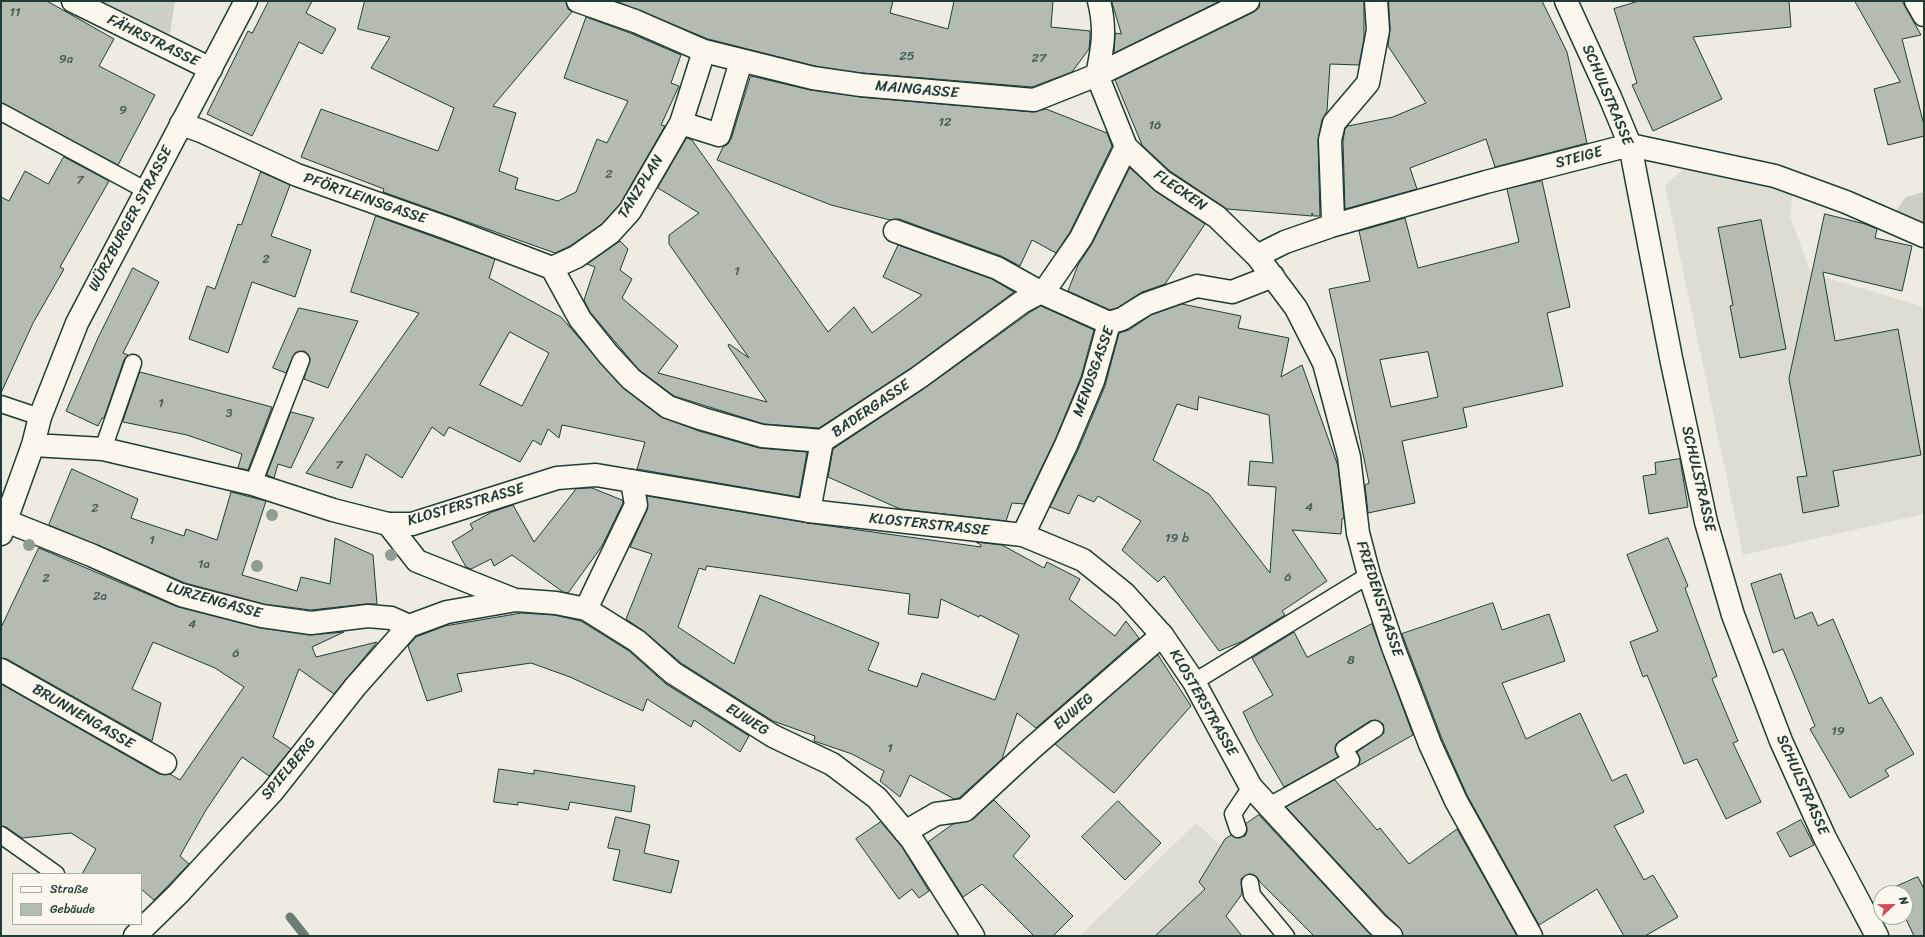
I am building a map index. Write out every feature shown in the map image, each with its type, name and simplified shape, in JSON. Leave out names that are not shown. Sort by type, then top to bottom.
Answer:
[{"type":"street","name":"FÄHRSTRASSE","points":[[73,1],[211,69]]},
{"type":"street","name":"WÜRZBURGER STRASSE","points":[[2,524],[33,445],[40,417],[77,323],[246,1]]},
{"type":"street","name":"MAINGASSE","points":[[578,1],[635,21],[704,51],[813,78],[861,85],[1034,100],[1097,74],[1248,1]]},
{"type":"street","points":[[1097,74],[1104,45],[1104,20],[1099,1]]},
{"type":"street","points":[[1331,226],[1333,220],[1330,140],[1334,123],[1368,83],[1378,30],[1376,1]]},
{"type":"street","points":[[1916,1],[1924,15]]},
{"type":"street","name":"SCHULSTRASSE","points":[[1573,3],[1630,145],[1671,358],[1706,522],[1733,615],[1784,748],[1825,838],[1877,936]]},
{"type":"street","name":"TANZPLAN","points":[[552,268],[576,257],[610,233],[630,211],[681,123],[704,51]]},
{"type":"street","points":[[681,123],[719,135],[741,61]]},
{"type":"street","name":"FLECKEN","points":[[1097,74],[1126,147],[1162,182],[1216,217],[1257,256]]},
{"type":"street","name":"PFÖRTLEINSGASSE","points":[[181,124],[200,131],[297,175],[447,228],[552,268]]},
{"type":"street","name":"STEIGE","points":[[1257,256],[1285,242],[1331,226],[1486,182],[1630,145],[1775,176],[1846,202],[1924,236]]},
{"type":"street","name":"BADERGASSE","points":[[552,268],[580,319],[608,354],[631,379],[668,407],[702,419],[762,436],[822,442],[918,378],[1022,302],[1045,290],[1081,238],[1126,147]]},
{"type":"street","points":[[895,231],[997,268],[1040,292],[1109,323]]},
{"type":"street","name":"FRIEDENSTRASSE","points":[[1257,256],[1296,308],[1324,363],[1350,457],[1358,533],[1369,575],[1430,744],[1456,800],[1531,936]]},
{"type":"street","name":"MENDSGASSE","points":[[1023,535],[1066,445],[1093,380],[1109,323],[1122,319],[1146,304],[1197,286],[1232,292],[1273,276]]},
{"type":"street","points":[[809,511],[822,442]]},
{"type":"street","name":"KLOSTERSTRASSE","points":[[33,445],[103,449],[253,484],[333,510],[388,524],[412,524],[557,478],[596,475],[809,511],[1023,535],[1083,560],[1125,594],[1162,635],[1194,682],[1251,787],[1378,925],[1391,936]]},
{"type":"street","points":[[388,524],[417,561],[516,600],[556,603],[586,609],[636,505],[632,481]]},
{"type":"street","name":"LURZENGASSE","points":[[2,524],[91,555],[181,595],[262,616],[311,623],[368,616],[391,618],[409,626]]},
{"type":"street","name":"SPIELBERG","points":[[135,936],[178,894],[272,791],[355,687],[377,664],[394,641],[409,626],[447,612],[516,600]]},
{"type":"street","name":"EUWEG","points":[[586,609],[637,641],[673,673],[772,736],[832,764],[877,798],[912,840],[973,936]]},
{"type":"street","name":"EUWEG","points":[[905,832],[936,814],[965,810],[1031,749],[1162,635]]},
{"type":"street","name":"BRUNNENGASSE","points":[[1,670],[164,763]]},
{"type":"lane","points":[[1,112],[147,191]]},
{"type":"lane","points":[[253,484],[301,360]]},
{"type":"lane","points":[[103,449],[134,363]]},
{"type":"lane","points":[[1,404],[40,417]]},
{"type":"lane","points":[[1194,682],[1369,575]]},
{"type":"lane","points":[[1269,806],[1351,760],[1344,749],[1375,729]]},
{"type":"lane","points":[[1238,830],[1233,814],[1251,787]]},
{"type":"lane","points":[[1,835],[55,873]]},
{"type":"lane","points":[[1250,883],[1252,895],[1286,936]]},
{"type":"shaded area","points":[[93,1],[175,1],[170,34]]},
{"type":"shaded area","points":[[1689,165],[1793,190],[1790,216],[1811,273],[1924,307],[1924,514],[1743,555],[1665,185]]},
{"type":"shaded area","points":[[1924,192],[1924,226],[1895,212],[1906,197]]},
{"type":"shaded area","points":[[1196,823],[1220,845],[1199,882],[1242,936],[1080,936]]},
{"type":"building","points":[[1,1],[47,1],[114,39],[99,66],[155,95],[118,165],[1,103]]},
{"type":"building","points":[[269,1],[312,1],[306,13],[336,29],[322,54],[299,42],[252,136],[207,114],[248,31],[252,33]]},
{"type":"building","points":[[365,1],[566,1],[568,9],[572,12],[493,106],[516,113],[499,171],[518,178],[515,189],[558,201],[576,192],[597,139],[607,143],[628,101],[564,78],[586,17],[630,33],[681,55],[671,83],[679,86],[661,125],[665,126],[620,204],[602,224],[570,246],[555,253],[383,192],[384,189],[301,157],[321,109],[438,151],[454,108],[371,68],[390,37],[358,29]]},
{"type":"building","points":[[616,1],[893,1],[890,13],[948,29],[954,1],[1053,1],[1051,27],[1090,31],[1089,49],[1072,72],[1032,87],[862,73],[815,66],[708,39]]},
{"type":"building","points":[[1112,1],[1220,1],[1114,53],[1115,33],[1121,34]]},
{"type":"building","points":[[1260,1],[1364,1],[1364,39],[1359,65],[1330,64],[1327,111],[1322,120],[1318,140],[1320,216],[1313,216],[1312,213],[1312,216],[1227,209],[1170,171],[1142,145],[1115,80],[1254,12],[1259,8]]},
{"type":"building","points":[[1389,1],[1542,1],[1567,52],[1587,143],[1495,167],[1486,139],[1410,168],[1417,189],[1345,209],[1343,141],[1345,129],[1348,126],[1393,117],[1426,103],[1388,46],[1390,29]]},
{"type":"building","points":[[1639,1],[1789,1],[1791,27],[1693,37],[1722,99],[1653,131],[1632,85],[1637,83],[1614,9]]},
{"type":"building","points":[[1855,1],[1902,1],[1921,35],[1902,39],[1924,125],[1924,136],[1888,145],[1874,89],[1900,82]]},
{"type":"building","points":[[751,76],[810,90],[860,97],[1033,112],[1046,109],[1107,133],[1112,146],[1070,232],[1056,253],[1032,240],[1020,266],[1001,256],[899,219],[890,220],[831,205],[717,160],[723,147],[728,144],[731,139]]},
{"type":"building","points":[[687,138],[692,140],[828,332],[854,307],[872,333],[922,295],[883,277],[898,245],[992,279],[1014,292],[911,368],[819,428],[764,424],[674,396],[639,370],[590,312],[584,300],[595,267],[587,264],[620,241],[628,249],[620,270],[632,279],[622,298],[678,346],[658,373],[767,402],[728,346],[729,344],[749,358],[669,244],[669,235],[699,213],[658,188]]},
{"type":"building","points":[[64,157],[109,181],[60,267],[64,269],[33,323],[1,393],[1,197],[9,201],[25,171],[48,184]]},
{"type":"building","points":[[1130,168],[1155,191],[1205,224],[1165,284],[1142,292],[1117,308],[1110,310],[1068,291],[1078,265],[1092,244]]},
{"type":"building","points":[[261,172],[290,185],[271,236],[311,250],[295,297],[252,282],[228,353],[189,339],[207,286],[215,289],[238,224],[241,225]]},
{"type":"building","points":[[1542,181],[1570,307],[1547,313],[1563,386],[1463,408],[1467,427],[1402,441],[1415,503],[1368,513],[1365,485],[1369,483],[1329,289],[1370,281],[1359,231],[1405,218],[1418,268],[1519,242],[1507,189]],"holes":[[[1428,352],[1438,397],[1391,407],[1380,360]]]},
{"type":"building","points":[[1825,214],[1865,224],[1877,229],[1875,238],[1912,246],[1902,291],[1823,272],[1835,341],[1898,329],[1921,455],[1833,471],[1839,506],[1803,513],[1797,477],[1807,476],[1789,379]]},
{"type":"building","points":[[376,216],[495,259],[489,278],[561,317],[622,387],[661,417],[699,431],[759,448],[807,452],[799,497],[637,469],[645,442],[562,425],[559,438],[548,429],[541,445],[533,440],[520,462],[449,427],[444,436],[432,427],[402,478],[366,454],[352,488],[306,473],[419,313],[351,292]],"holes":[[[510,332],[549,353],[522,406],[480,385]]]},
{"type":"building","points":[[1761,220],[1786,349],[1740,358],[1730,306],[1733,305],[1718,228]]},
{"type":"building","points":[[133,268],[159,282],[123,353],[128,355],[124,360],[104,418],[102,418],[98,426],[66,411],[98,338]]},
{"type":"building","points":[[1182,304],[1241,316],[1238,328],[1289,338],[1281,377],[1302,365],[1338,466],[1344,518],[1342,519],[1341,534],[1292,530],[1327,581],[1282,611],[1285,615],[1243,641],[1219,651],[1164,576],[1158,582],[1122,550],[1141,521],[1098,496],[1094,502],[1078,495],[1069,514],[1050,507],[1078,450],[1105,386],[1119,333],[1129,330],[1151,315]],"holes":[[[1199,397],[1269,415],[1273,463],[1250,461],[1248,485],[1276,487],[1270,573],[1209,494],[1153,460],[1177,404],[1197,410]]]},
{"type":"building","points":[[1041,306],[1094,330],[1081,377],[1055,440],[1024,504],[1012,503],[1006,521],[900,509],[828,477],[833,449],[925,388],[1029,313]]},
{"type":"building","points":[[299,308],[358,321],[328,388],[304,379],[310,359],[308,354],[304,351],[295,353],[286,373],[273,368]]},
{"type":"building","points":[[140,372],[272,407],[248,470],[238,468],[242,454],[187,435],[123,422]]},
{"type":"building","points":[[291,412],[314,418],[291,468],[278,464],[274,478],[267,475]]},
{"type":"building","points":[[1680,459],[1688,507],[1649,514],[1643,476],[1656,474],[1655,463]]},
{"type":"building","points":[[72,469],[138,499],[131,518],[184,536],[186,529],[217,540],[231,492],[266,501],[242,575],[297,591],[301,577],[330,584],[335,538],[373,555],[377,604],[311,610],[264,604],[185,583],[49,525]]},
{"type":"building","points":[[592,488],[622,500],[623,503],[602,546],[568,593],[563,592],[512,555],[494,566],[491,559],[471,569],[466,567],[452,542],[473,529],[470,524],[492,512],[513,505],[534,542],[576,489]]},
{"type":"building","points":[[647,496],[808,523],[981,547],[981,545],[976,542],[1002,545],[1044,568],[1047,562],[1080,579],[1069,599],[1115,636],[1126,621],[1139,638],[1036,728],[1017,713],[1002,759],[959,798],[954,799],[910,775],[900,797],[880,781],[884,771],[852,754],[814,741],[815,736],[773,721],[681,663],[645,632],[626,619],[652,554],[630,547],[647,510]],"holes":[[[707,566],[910,594],[908,614],[938,618],[941,599],[979,617],[980,615],[1019,635],[995,700],[922,673],[917,687],[868,670],[879,643],[760,595],[734,664],[678,627],[699,568],[705,570]]]},
{"type":"building","points":[[1668,538],[1688,586],[1685,588],[1717,676],[1712,679],[1738,741],[1733,743],[1761,802],[1726,819],[1697,759],[1684,764],[1647,675],[1643,677],[1630,642],[1658,631],[1627,555]]},
{"type":"building","points":[[39,548],[178,607],[260,628],[309,635],[344,632],[312,647],[316,657],[377,642],[334,694],[299,669],[273,737],[291,749],[269,776],[242,757],[206,810],[180,856],[189,864],[154,900],[142,890],[142,873],[83,873],[96,849],[71,833],[22,838],[6,827],[1,826],[1,684],[159,774],[170,774],[180,780],[244,687],[215,668],[153,642],[132,689],[161,703],[152,741],[7,659],[1,658],[1,628]]},
{"type":"building","points":[[1781,574],[1795,619],[1812,612],[1818,626],[1833,619],[1869,704],[1881,697],[1914,754],[1885,770],[1889,776],[1850,798],[1810,729],[1815,726],[1783,649],[1773,653],[1751,584]]},
{"type":"building","points":[[1493,603],[1502,630],[1549,614],[1565,661],[1502,683],[1526,739],[1580,713],[1612,781],[1626,774],[1644,812],[1614,826],[1644,880],[1653,875],[1678,917],[1645,936],[1624,936],[1597,889],[1539,925],[1467,795],[1442,739],[1402,634]]},
{"type":"building","points":[[522,613],[554,615],[581,621],[629,651],[666,684],[749,736],[740,752],[694,720],[691,727],[647,699],[643,711],[570,677],[531,663],[457,674],[462,691],[427,701],[408,646],[416,637],[445,626]]},
{"type":"building","points":[[1372,624],[1413,735],[1358,766],[1360,759],[1357,752],[1384,733],[1383,724],[1375,720],[1370,721],[1339,741],[1335,749],[1338,757],[1284,787],[1257,741],[1243,712],[1273,695],[1252,658],[1294,632],[1307,657]]},
{"type":"building","points":[[1158,655],[1191,706],[1114,793],[1055,744]]},
{"type":"building","points":[[499,769],[534,774],[534,770],[635,786],[631,812],[570,802],[568,810],[518,802],[518,805],[494,802]]},
{"type":"building","points":[[1335,780],[1377,830],[1380,828],[1409,864],[1457,829],[1517,936],[1403,936],[1399,927],[1286,807]]},
{"type":"building","points":[[994,800],[1030,836],[1013,856],[1073,916],[1053,936],[1034,936],[982,884],[963,897],[928,842],[953,824],[973,819]]},
{"type":"building","points":[[1118,801],[1161,843],[1125,880],[1082,837]]},
{"type":"building","points":[[1259,815],[1372,936],[1314,936],[1260,882],[1257,877],[1249,874],[1241,879],[1242,894],[1226,916],[1242,936],[1155,936],[1205,889],[1199,882],[1225,839],[1231,835],[1236,838],[1245,836],[1247,831],[1246,824]]},
{"type":"building","points":[[616,817],[650,825],[644,853],[679,861],[671,893],[613,880],[620,850],[608,848]]},
{"type":"building","points":[[1801,820],[1814,845],[1790,857],[1777,833]]},
{"type":"building","points":[[881,822],[902,847],[929,891],[919,898],[912,889],[899,899],[856,839]]},
{"type":"building","points":[[1918,877],[1924,889],[1924,936],[1914,936],[1909,925],[1913,925],[1913,885],[1900,885]]},
{"type":"waterway","points":[[290,917],[305,936]]}]
